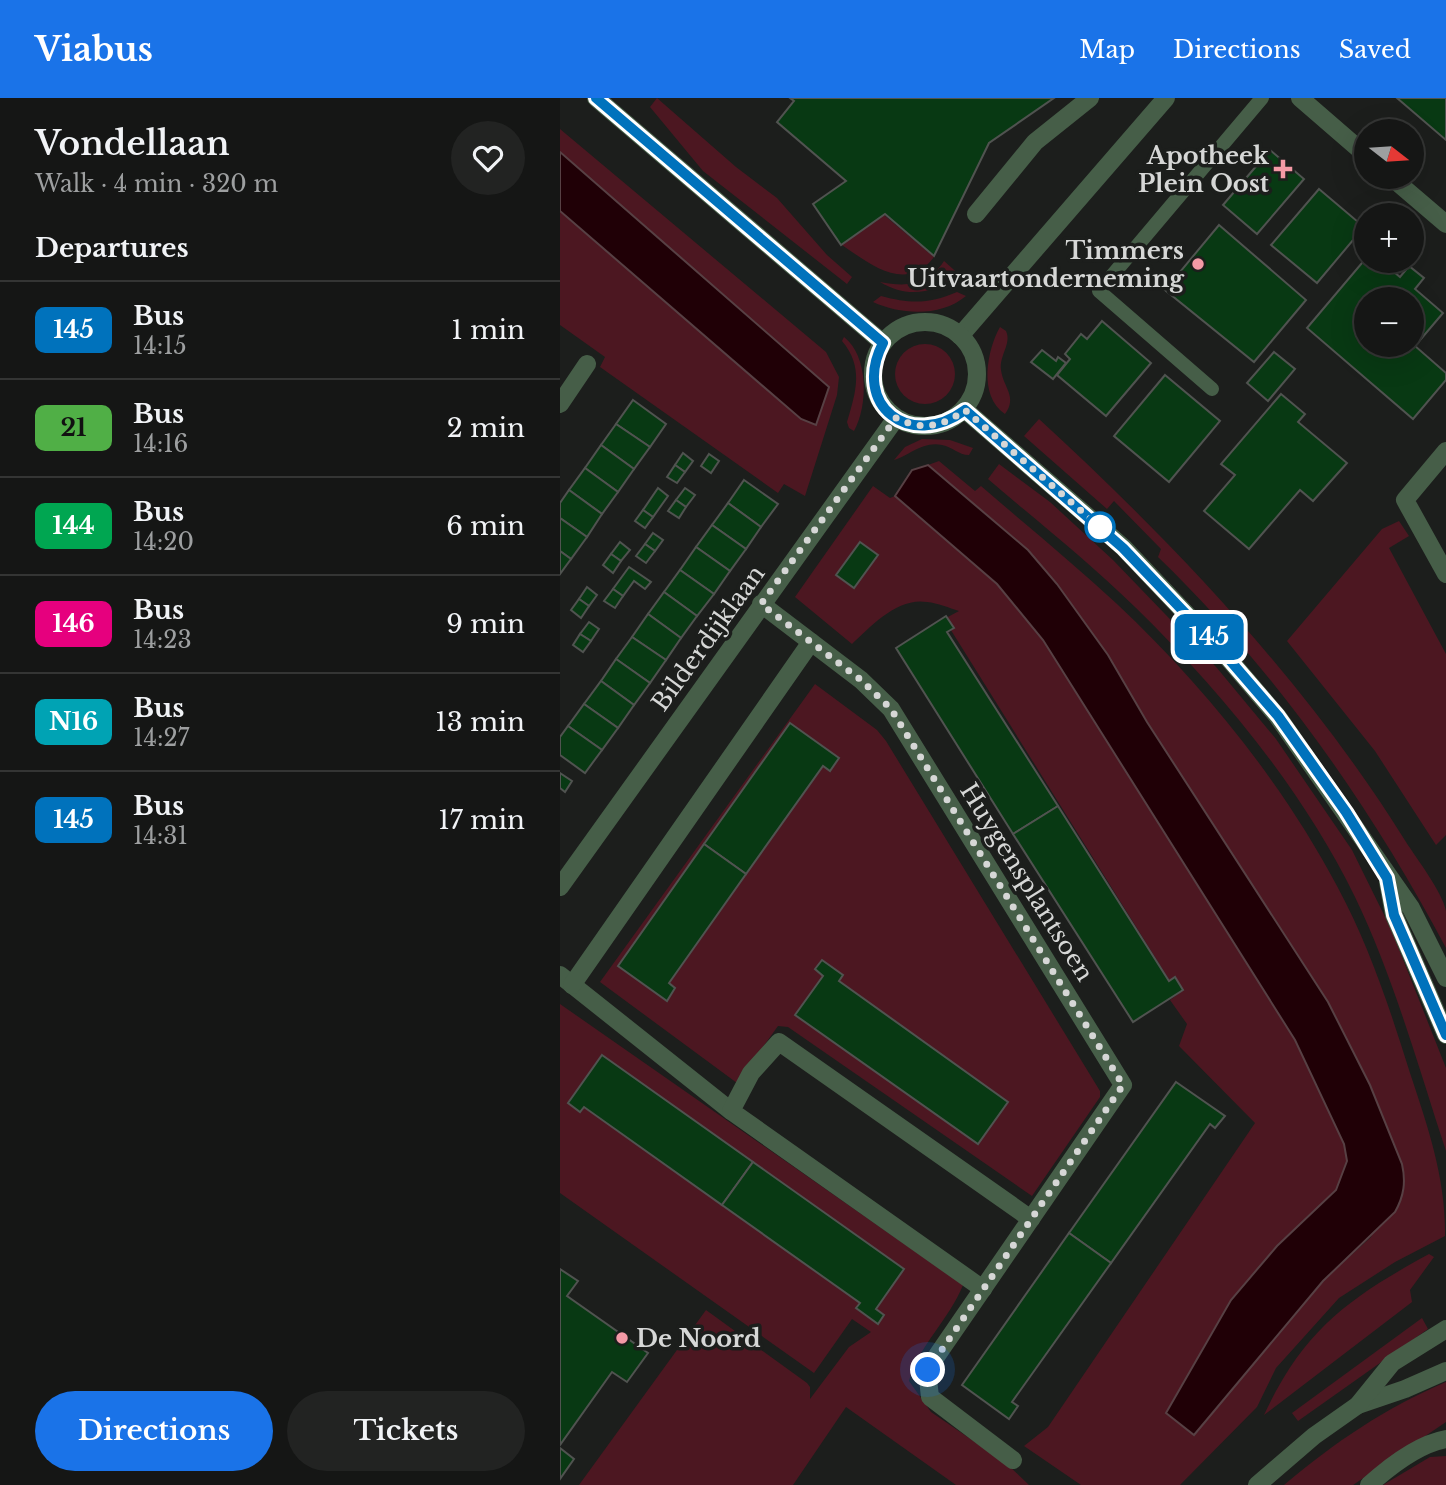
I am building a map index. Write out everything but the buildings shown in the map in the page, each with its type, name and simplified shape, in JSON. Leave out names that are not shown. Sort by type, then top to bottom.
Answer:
[{"type":"street","points":[[596,98],[883,343]]},
{"type":"street","points":[[976,214],[1035,142],[1090,98]]},
{"type":"street","points":[[960,336],[1166,98]]},
{"type":"street","points":[[1300,98],[1354,145]]},
{"type":"street","points":[[1405,189],[1446,224]]},
{"type":"street","points":[[921,322],[947,326],[960,336],[974,352],[978,372],[975,392],[965,410],[949,422],[930,427],[911,425],[896,418],[882,404],[875,390],[876,358],[883,343],[896,330],[921,322]]},
{"type":"street","points":[[560,404],[587,364]]},
{"type":"street","points":[[965,410],[1123,548],[1227,657],[1278,716],[1346,812],[1387,878],[1411,908],[1446,978]]},
{"type":"street","name":"Bilderdijklaan","points":[[560,887],[896,418]]},
{"type":"street","points":[[1446,451],[1405,500],[1446,574]]},
{"type":"street","name":"Huygensplantsoen","points":[[761,604],[861,680],[891,709],[1123,1085],[928,1370],[930,1397],[1013,1460]]},
{"type":"street","points":[[811,642],[566,980],[731,1111],[983,1289]]},
{"type":"street","points":[[1387,878],[1394,915],[1446,1035]]},
{"type":"street","points":[[731,1111],[751,1073],[779,1042],[1031,1219]]},
{"type":"street","points":[[1257,1485],[1314,1436],[1358,1405],[1392,1363],[1446,1329]]},
{"type":"street","points":[[1358,1405],[1446,1371]]},
{"type":"street","points":[[1368,1485],[1412,1453],[1434,1441],[1446,1439]]},
{"type":"lane","points":[[1212,389],[1099,291],[1262,98]]},
{"type":"shaded area","points":[[657,98],[736,167],[777,198],[827,255],[852,277],[847,284],[703,171],[650,107]]},
{"type":"shaded area","points":[[560,129],[826,352],[839,377],[837,395],[805,496],[784,484],[778,493],[600,367],[605,357],[560,325],[560,211],[801,419],[829,387],[560,152]]},
{"type":"shaded area","points":[[560,152],[829,387],[816,425],[801,419],[560,211]]},
{"type":"shaded area","points":[[884,215],[934,257],[923,268],[912,273],[888,272],[842,245]]},
{"type":"shaded area","points":[[944,261],[962,277],[921,292],[901,291],[880,282],[916,283],[931,276]]},
{"type":"shaded area","points":[[957,292],[966,296],[945,308],[933,311],[896,310],[873,302],[881,296],[929,301]]},
{"type":"shaded area","points":[[1000,327],[1006,331],[1007,336],[1001,365],[1010,397],[1009,408],[1005,414],[996,406],[988,385],[989,360]]},
{"type":"shaded area","points":[[844,337],[858,356],[864,382],[862,409],[854,431],[849,428],[847,422],[855,390],[856,370],[842,341]]},
{"type":"shaded area","points":[[925,344],[942,349],[950,357],[955,374],[950,391],[942,399],[925,404],[908,399],[900,391],[895,374],[900,357],[908,349]]},
{"type":"shaded area","points":[[1039,419],[1189,566],[1283,672],[1326,727],[1368,784],[1440,895],[1446,911],[1446,948],[1417,895],[1352,791],[1281,693],[1201,600],[1158,557],[1161,549],[1114,501],[1107,509],[1024,436]]},
{"type":"shaded area","points":[[922,439],[950,440],[973,448],[969,455],[942,445],[928,445],[894,460],[905,447]]},
{"type":"shaded area","points":[[939,461],[975,491],[981,486],[1117,604],[1210,701],[1266,772],[1315,847],[1359,931],[1395,1025],[1435,1153],[1445,1215],[1445,1236],[1395,1262],[1339,1298],[1276,1368],[1257,1407],[1180,1485],[1081,1485],[1024,1446],[1048,1427],[1255,1123],[1179,1046],[1187,1024],[1170,1000],[1178,994],[944,619],[959,611],[927,602],[906,604],[886,614],[852,644],[795,597],[873,486],[890,498],[895,496],[997,583],[1043,640],[1295,1040],[1344,1144],[1347,1161],[1336,1190],[1277,1246],[1166,1413],[1193,1435],[1323,1281],[1371,1237],[1402,1164],[1370,1085],[1328,1002],[1147,722],[1108,655],[1057,584],[1028,550],[928,465]]},
{"type":"shaded area","points":[[999,464],[1050,502],[1113,560],[1217,668],[1276,739],[1352,850],[1391,929],[1446,1068],[1446,1151],[1382,959],[1355,897],[1311,818],[1257,743],[1167,639],[1100,574],[988,479]]},
{"type":"shaded area","points":[[928,465],[1028,550],[1057,584],[1108,655],[1147,722],[1328,1002],[1370,1085],[1402,1164],[1403,1189],[1395,1212],[1323,1281],[1194,1435],[1166,1413],[1231,1300],[1277,1246],[1336,1190],[1347,1161],[1344,1144],[1295,1040],[1043,640],[997,584],[895,496],[912,470]]},
{"type":"shaded area","points":[[1399,521],[1409,536],[1389,548],[1446,654],[1446,835],[1436,845],[1375,751],[1287,641],[1382,529]]},
{"type":"shaded area","points":[[815,684],[877,730],[886,741],[1100,1091],[1100,1097],[1032,1196],[788,1027],[778,1026],[737,1083],[600,982]]},
{"type":"shaded area","points":[[560,1004],[963,1285],[920,1356],[909,1381],[931,1412],[1007,1464],[1029,1485],[956,1485],[846,1407],[793,1485],[579,1485],[706,1310],[807,1383],[810,1387],[810,1399],[849,1347],[871,1332],[852,1319],[814,1373],[560,1193]]},
{"type":"shaded area","points":[[1429,1254],[1434,1257],[1410,1290],[1412,1302],[1264,1415],[1295,1360],[1332,1319],[1375,1286]]},
{"type":"shaded area","points":[[1422,1318],[1428,1329],[1298,1421],[1292,1413]]},
{"type":"shaded area","points":[[1446,1382],[1446,1422],[1353,1485],[1284,1485],[1361,1427]]},
{"type":"shaded area","points":[[1446,1456],[1446,1485],[1383,1485],[1430,1457]]},
{"type":"bus line","name":"145","points":[[596,98],[883,343],[873,373],[875,390],[882,404],[896,418],[911,425],[930,427],[949,422],[965,410],[1005,442],[1123,548],[1227,657],[1278,716],[1346,812],[1387,878],[1394,915],[1446,1035]]},
{"type":"place","name":"Apotheek Plein Oost","points":[[1283,169]]},
{"type":"place","name":"Timmers Uitvaartonderneming","points":[[1198,264]]},
{"type":"place","name":"De Noord","points":[[622,1338]]},
{"type":"route","points":[[928,1370],[1123,1085],[891,709],[861,680],[761,604],[896,418],[911,425],[930,427],[949,422],[965,410],[1108,534],[1100,527]]}]
